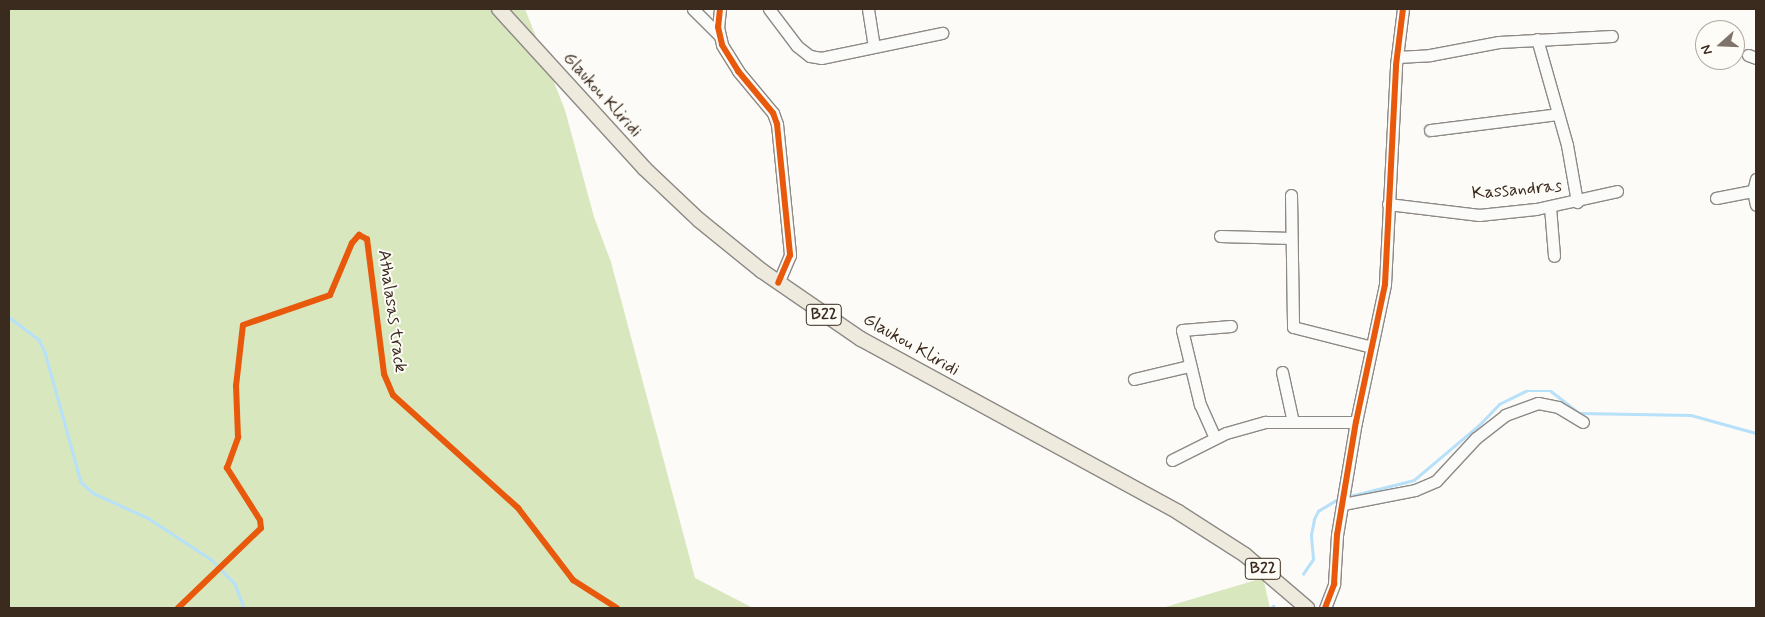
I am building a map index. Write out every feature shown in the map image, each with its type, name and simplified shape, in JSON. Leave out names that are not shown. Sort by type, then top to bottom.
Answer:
[{"type":"main road","name":"Glaukou Kliridi","points":[[498,9],[589,110],[671,194],[778,283],[861,339],[1158,500],[1245,555],[1307,608]]},
{"type":"main road","name":"Glaukou Kliridi","points":[[1214,536],[1297,608]]},
{"type":"street","points":[[693,9],[719,35],[738,71],[773,113],[777,124],[790,255],[778,283]]},
{"type":"street","points":[[719,35],[720,9]]},
{"type":"street","points":[[769,9],[797,46],[810,56],[821,58],[942,32]]},
{"type":"street","points":[[868,9],[874,47]]},
{"type":"street","points":[[1325,608],[1334,584],[1336,535],[1346,488],[1356,422],[1385,284],[1397,57],[1403,9]]},
{"type":"street","points":[[1397,57],[1430,56],[1491,44],[1537,39],[1612,36]]},
{"type":"street","points":[[1537,39],[1558,114],[1576,202]]},
{"type":"street","points":[[1430,130],[1558,114]]},
{"type":"street","points":[[1756,179],[1753,191],[1756,205]]},
{"type":"street","name":"Kassandras","points":[[1388,204],[1479,214],[1550,207],[1617,191]]},
{"type":"street","points":[[1716,198],[1753,191]]},
{"type":"street","points":[[1291,195],[1293,327],[1372,347]]},
{"type":"street","points":[[1550,207],[1554,256]]},
{"type":"street","points":[[1220,236],[1291,238]]},
{"type":"street","points":[[1215,438],[1200,405],[1189,366],[1182,330],[1230,326]]},
{"type":"street","points":[[1134,378],[1189,366]]},
{"type":"street","points":[[1282,372],[1293,422]]},
{"type":"street","points":[[1343,503],[1415,490],[1436,481],[1476,438],[1505,415],[1538,403],[1558,407],[1583,422]]},
{"type":"street","points":[[1172,460],[1215,438],[1266,422],[1356,422]]},
{"type":"green space","points":[[9,9],[525,9],[565,110],[594,217],[611,262],[695,578],[753,608],[9,608]]},
{"type":"green space","points":[[1263,578],[1270,608],[1162,608]]},
{"type":"waterway","points":[[9,317],[39,340],[45,352],[81,482],[93,493],[148,518],[211,559],[235,584],[244,608]]},
{"type":"waterway","points":[[1346,497],[1414,480],[1478,426],[1499,404],[1526,391],[1551,391],[1579,413],[1691,415],[1756,433]]},
{"type":"waterway","points":[[1303,574],[1313,559],[1311,535],[1314,519],[1318,511],[1338,499]]},
{"type":"cycle path","points":[[720,9],[718,27],[722,45],[738,71],[773,113],[777,124],[790,255],[778,283]]},
{"type":"cycle path","points":[[1325,608],[1334,584],[1337,535],[1356,422],[1385,284],[1396,65],[1403,9]]},
{"type":"cycle path","name":"Athalasas track","points":[[178,608],[261,528],[260,520],[227,468],[238,437],[236,386],[243,325],[330,295],[352,243],[359,235],[367,239],[384,374],[393,395],[518,508],[573,580],[617,608]]}]
